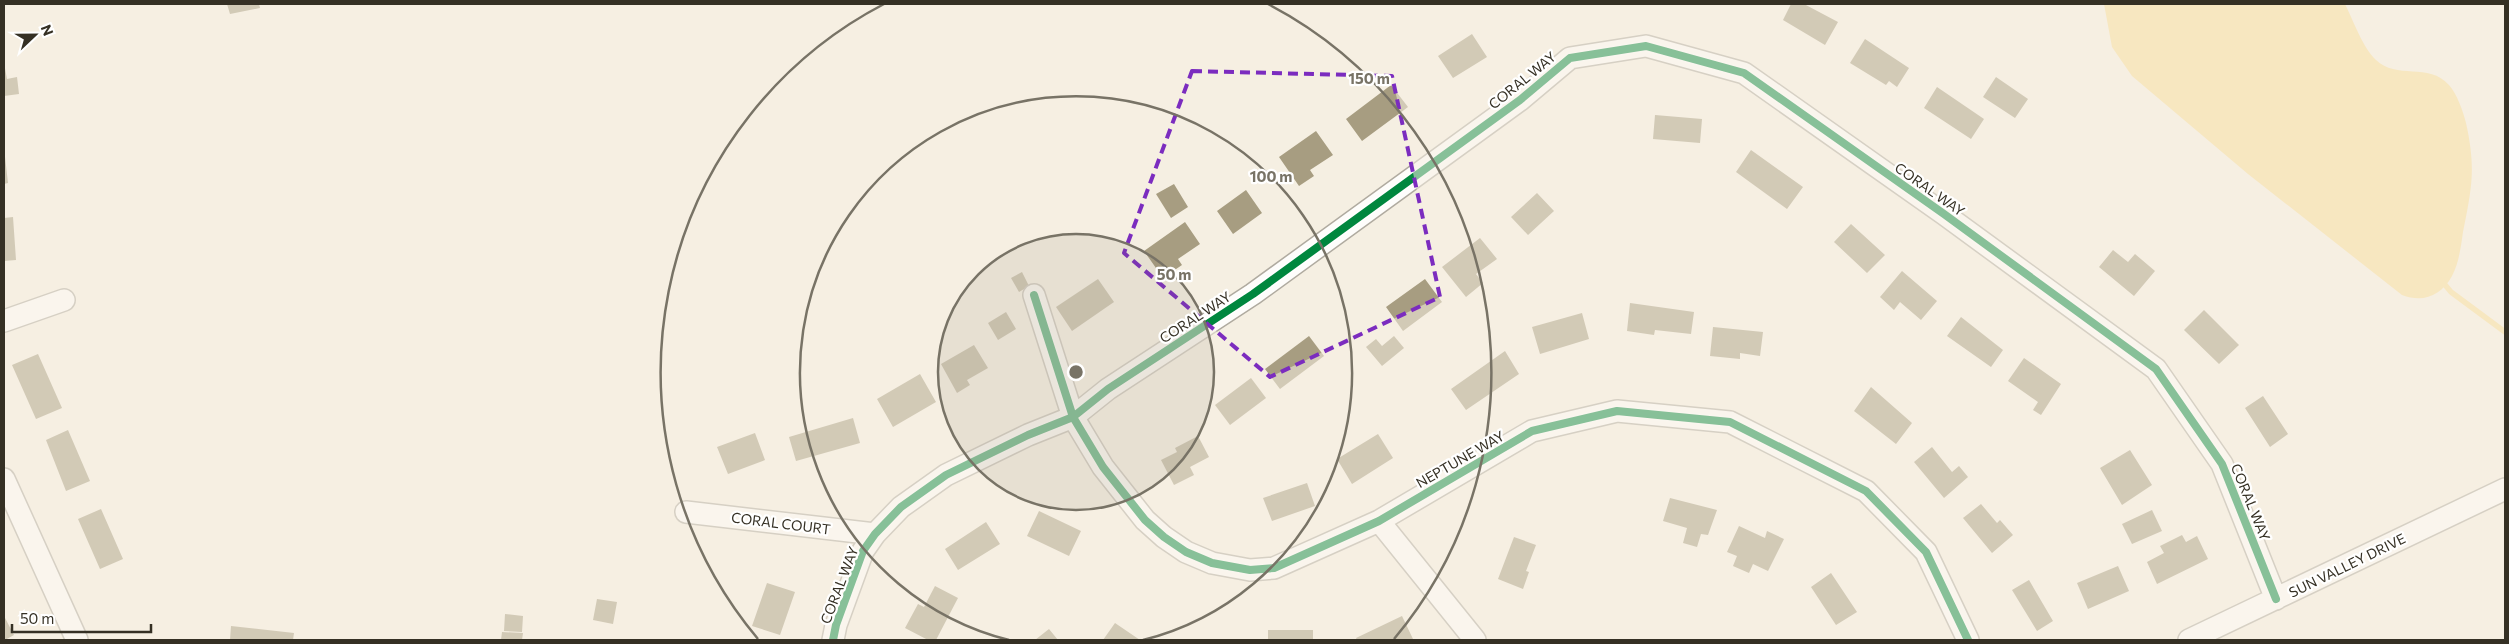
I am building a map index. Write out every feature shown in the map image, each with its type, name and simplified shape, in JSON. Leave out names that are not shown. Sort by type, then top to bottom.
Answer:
[{"type":"street","name":"CORAL WAY","points":[[833,640],[836,625],[858,563],[875,534],[901,508],[946,475],[1028,435],[1073,416],[1108,389],[1253,294],[1520,100],[1570,58],[1646,46],[1744,73],[1944,214],[2156,369],[2222,464],[2276,599]]},
{"type":"street","name":"NEPTUNE WAY","points":[[1034,295],[1073,416],[1103,467],[1145,520],[1164,537],[1186,552],[1212,564],[1250,570],[1274,568],[1378,521],[1532,431],[1617,410],[1730,422],[1866,491],[1926,552],[1968,640]]},
{"type":"street","points":[[4,321],[64,300]]},
{"type":"street","points":[[4,479],[78,640]]},
{"type":"street","name":"SUN VALLEY DRIVE","points":[[2189,640],[2505,489]]},
{"type":"street","name":"CORAL COURT","points":[[686,512],[875,534]]},
{"type":"street","points":[[1378,521],[1475,640]]},
{"type":"highlighted area","points":[[1192,71],[1392,76],[1440,297],[1270,377],[1124,253]]},
{"type":"shaded area","points":[[2104,4],[2345,4],[2363,41],[2376,60],[2384,66],[2393,69],[2422,72],[2441,78],[2452,89],[2461,108],[2466,123],[2472,165],[2471,190],[2459,254],[2448,283],[2437,293],[2424,298],[2402,295],[2248,174],[2132,76],[2112,47]]},
{"type":"building","points":[[227,4],[259,4],[260,8],[230,14]]},
{"type":"building","points":[[1791,4],[1804,4],[1838,22],[1825,45],[1783,20]]},
{"type":"building","points":[[1472,34],[1487,57],[1453,78],[1438,56]]},
{"type":"building","points":[[1865,39],[1909,68],[1897,87],[1889,81],[1886,85],[1850,63]]},
{"type":"building","points":[[4,63],[7,79],[17,77],[19,94],[4,96]]},
{"type":"building","points":[[1996,77],[2028,99],[2015,118],[1983,97]]},
{"type":"building","points":[[1391,85],[1408,107],[1362,141],[1346,119]]},
{"type":"building","points":[[1937,87],[1984,119],[1971,139],[1924,108]]},
{"type":"building","points":[[1655,115],[1702,119],[1700,143],[1653,139]]},
{"type":"building","points":[[1316,131],[1333,155],[1310,170],[1314,176],[1299,186],[1279,157]]},
{"type":"building","points":[[4,148],[8,183],[4,184]]},
{"type":"building","points":[[1751,150],[1803,187],[1787,209],[1736,172]]},
{"type":"building","points":[[1174,184],[1188,207],[1171,218],[1156,194]]},
{"type":"building","points":[[1246,190],[1262,213],[1233,234],[1217,211]]},
{"type":"building","points":[[1537,193],[1554,211],[1528,235],[1511,217]]},
{"type":"building","points":[[13,217],[16,260],[4,261],[4,218]]},
{"type":"building","points":[[1185,222],[1200,244],[1178,259],[1182,265],[1163,278],[1144,251]]},
{"type":"building","points":[[1851,224],[1885,255],[1867,273],[1834,242]]},
{"type":"building","points":[[1480,238],[1497,259],[1476,274],[1483,283],[1466,297],[1442,267]]},
{"type":"building","points":[[2113,250],[2128,262],[2135,254],[2155,271],[2134,296],[2099,267]]},
{"type":"building","points":[[1902,271],[1937,301],[1921,320],[1900,302],[1894,310],[1880,297]]},
{"type":"building","points":[[1022,272],[1029,286],[1019,292],[1011,278]]},
{"type":"building","points":[[1098,279],[1114,302],[1072,331],[1056,307]]},
{"type":"building","points":[[1425,279],[1442,302],[1403,331],[1386,307]]},
{"type":"building","points":[[1630,303],[1694,312],[1691,334],[1655,330],[1654,335],[1627,331]]},
{"type":"building","points":[[2204,310],[2239,345],[2219,364],[2184,330]]},
{"type":"building","points":[[1006,312],[1016,329],[998,340],[988,323]]},
{"type":"building","points":[[1582,313],[1589,339],[1540,354],[1532,327]]},
{"type":"building","points":[[1961,317],[2003,350],[1991,367],[1947,336]]},
{"type":"building","points":[[1713,327],[1763,332],[1760,356],[1740,353],[1740,359],[1710,356]]},
{"type":"building","points":[[1309,336],[1324,356],[1280,389],[1265,369]]},
{"type":"building","points":[[1394,336],[1404,348],[1382,366],[1366,347],[1376,339],[1382,346]]},
{"type":"building","points":[[974,345],[988,368],[967,380],[970,385],[957,393],[941,364]]},
{"type":"building","points":[[1505,351],[1519,374],[1466,410],[1451,389]]},
{"type":"building","points":[[38,354],[62,408],[36,419],[12,365]]},
{"type":"building","points":[[2024,358],[2061,384],[2041,415],[2033,410],[2038,402],[2008,381]]},
{"type":"building","points":[[920,374],[936,402],[893,427],[877,399]]},
{"type":"building","points":[[1251,378],[1266,398],[1230,425],[1215,405]]},
{"type":"building","points":[[1871,387],[1912,423],[1896,444],[1854,411]]},
{"type":"building","points":[[2263,396],[2288,434],[2270,447],[2245,408]]},
{"type":"building","points":[[853,418],[860,443],[796,461],[789,437]]},
{"type":"building","points":[[68,430],[90,481],[66,491],[46,440]]},
{"type":"building","points":[[755,433],[765,460],[728,474],[717,447]]},
{"type":"building","points":[[1378,434],[1393,458],[1352,484],[1337,459]]},
{"type":"building","points":[[1198,436],[1209,457],[1190,467],[1194,475],[1174,485],[1161,460],[1177,452],[1175,448]]},
{"type":"building","points":[[1932,447],[1952,472],[1959,466],[1968,477],[1944,498],[1914,462]]},
{"type":"building","points":[[2130,450],[2152,485],[2122,505],[2100,468]]},
{"type":"building","points":[[1307,483],[1315,506],[1272,521],[1263,498]]},
{"type":"building","points":[[1670,498],[1717,510],[1708,535],[1701,534],[1697,547],[1683,543],[1687,528],[1663,521]]},
{"type":"building","points":[[1981,504],[1997,523],[2000,520],[2013,535],[1992,553],[1963,518]]},
{"type":"building","points":[[101,509],[123,559],[100,569],[78,519]]},
{"type":"building","points":[[2152,510],[2162,531],[2132,544],[2122,524]]},
{"type":"building","points":[[1039,511],[1081,531],[1069,556],[1027,536]]},
{"type":"building","points":[[986,522],[1000,544],[958,570],[945,549]]},
{"type":"building","points":[[1739,526],[1765,538],[1767,531],[1784,539],[1768,571],[1753,564],[1749,573],[1733,566],[1737,556],[1727,552]]},
{"type":"building","points":[[2182,535],[2186,542],[2197,536],[2208,559],[2157,584],[2147,562],[2164,553],[2160,546]]},
{"type":"building","points":[[1514,537],[1536,545],[1526,571],[1529,572],[1523,589],[1498,579]]},
{"type":"building","points":[[2118,566],[2129,591],[2088,609],[2077,583]]},
{"type":"building","points":[[1831,573],[1857,612],[1836,625],[1811,587]]},
{"type":"building","points":[[2029,580],[2053,621],[2037,631],[2012,590]]},
{"type":"building","points":[[767,583],[795,592],[780,635],[752,626]]},
{"type":"building","points":[[935,586],[958,598],[936,640],[928,640],[905,628],[918,604],[924,607]]},
{"type":"building","points":[[597,599],[617,602],[613,624],[593,620]]},
{"type":"building","points":[[505,614],[523,616],[522,632],[504,631]]},
{"type":"building","points":[[4,616],[14,635],[5,640],[4,640]]},
{"type":"building","points":[[1402,616],[1413,639],[1357,640],[1356,638]]},
{"type":"building","points":[[1115,623],[1140,640],[1103,640]]},
{"type":"building","points":[[231,626],[294,633],[293,640],[230,640]]},
{"type":"building","points":[[1049,629],[1058,640],[1035,640]]},
{"type":"building","points":[[1268,630],[1313,630],[1313,640],[1268,640]]},
{"type":"building","points":[[502,632],[523,633],[522,640],[501,640]]},
{"type":"waterway","points":[[2441,280],[2451,292],[2505,332]]},
{"type":"cycle path","points":[[833,640],[836,625],[863,551],[875,534],[901,507],[946,475],[1028,435],[1073,417],[1108,389],[1253,294],[1520,100],[1570,58],[1646,46],[1744,73],[1944,214],[2156,369],[2222,464],[2276,599]]},
{"type":"cycle path","points":[[1034,295],[1073,417],[1103,467],[1145,520],[1164,537],[1186,552],[1212,563],[1250,570],[1274,568],[1379,521],[1532,431],[1617,411],[1730,422],[1866,491],[1926,552],[1968,640]]}]
